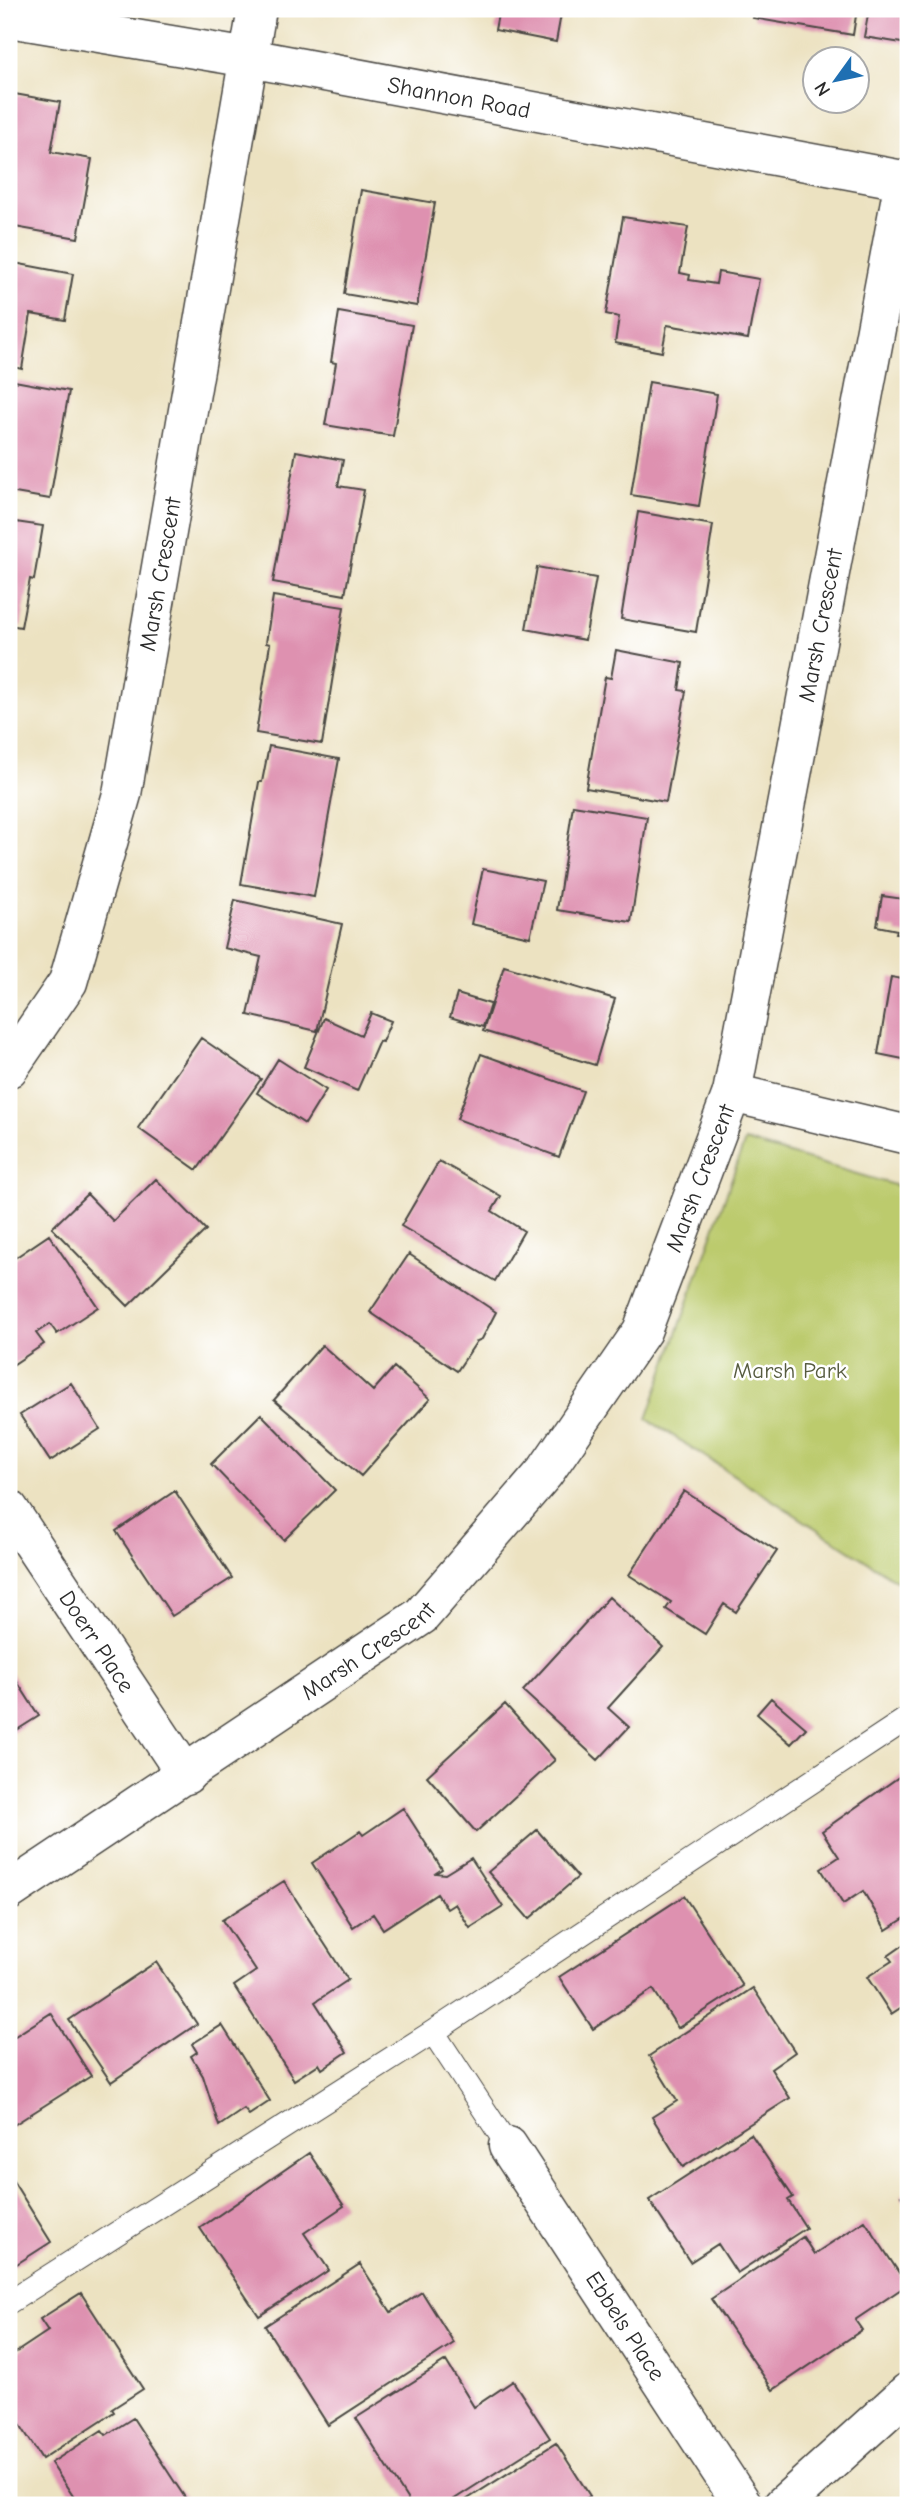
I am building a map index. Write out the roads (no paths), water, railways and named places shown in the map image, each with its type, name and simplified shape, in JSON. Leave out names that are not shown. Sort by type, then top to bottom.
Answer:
[{"type":"street","name":"Marsh Crescent","points":[[9,1068],[68,982],[122,794],[257,9]]},
{"type":"street","name":"Shannon Road","points":[[9,18],[249,58],[906,181]]},
{"type":"street","name":"Marsh Crescent","points":[[9,1891],[421,1616],[545,1472],[642,1331],[732,1093],[906,181]]},
{"type":"street","points":[[732,1093],[908,1135]]},
{"type":"street","name":"Doerr Place","points":[[9,1509],[186,1775]]},
{"type":"street","name":"Ebbels Place","points":[[508,2146],[743,2505]]},
{"type":"street","points":[[783,2505],[908,2392]]},
{"type":"lane","points":[[9,2302],[433,2032],[908,1718]]},
{"type":"lane","points":[[433,2032],[508,2146]]},
{"type":"park label","name":"Marsh Park","points":[[790,1370]]}]
